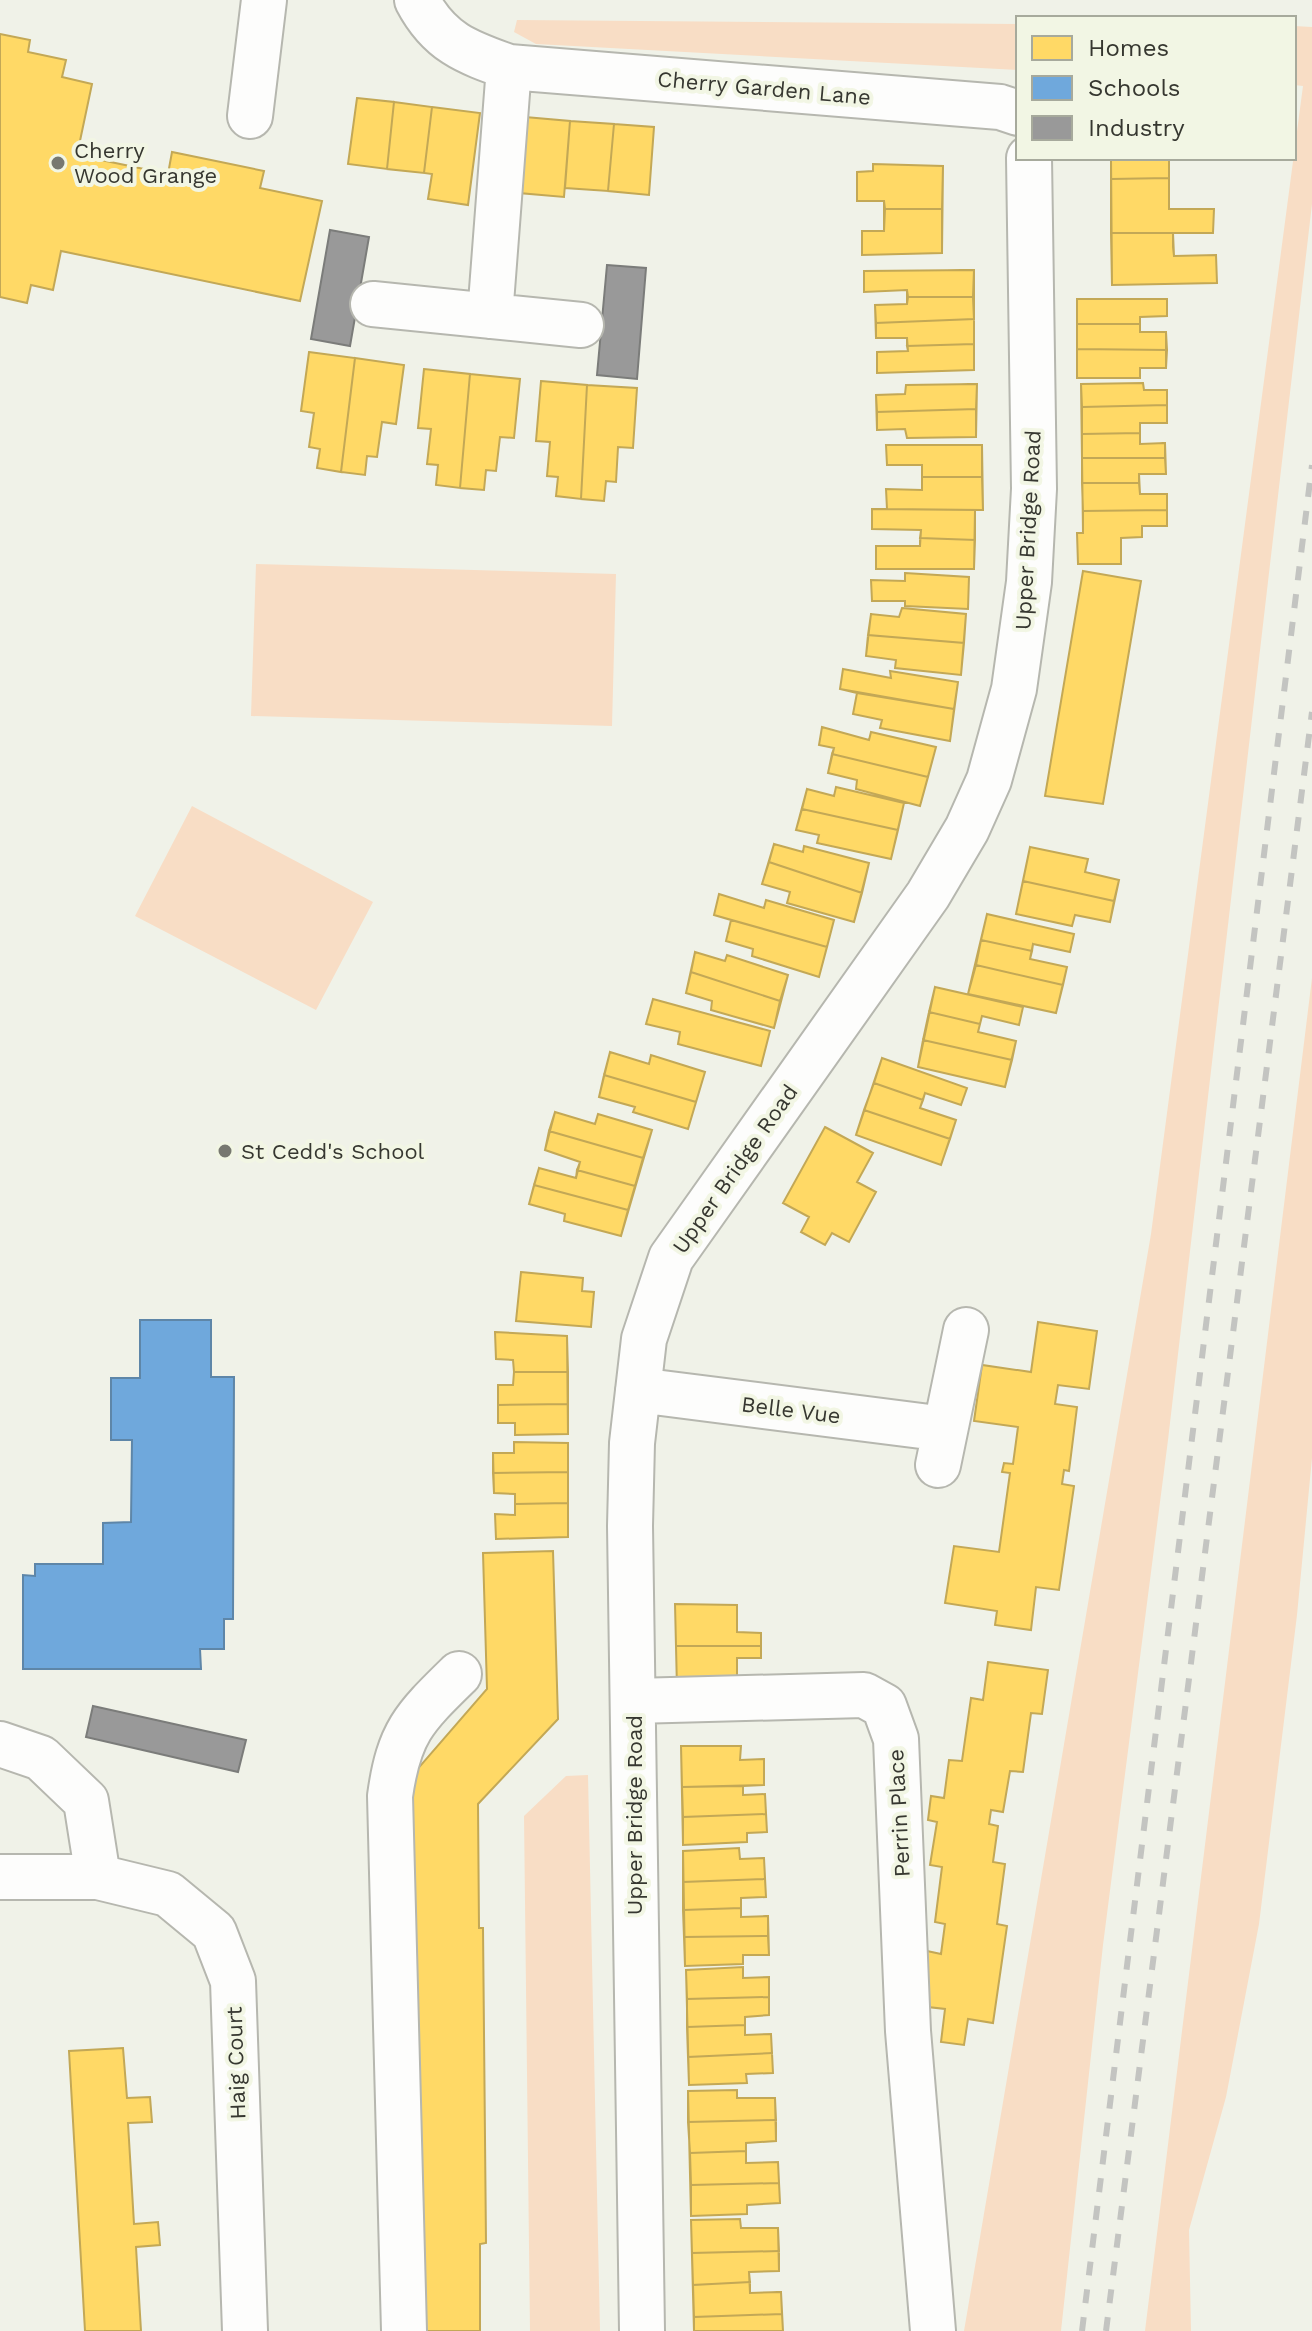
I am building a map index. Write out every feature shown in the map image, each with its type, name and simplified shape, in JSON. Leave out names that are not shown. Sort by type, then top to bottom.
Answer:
[{"type":"street","points":[[250,116],[264,0]]},
{"type":"street","name":"Cherry Garden Lane","points":[[417,0],[430,26],[467,53],[509,67],[1000,107],[1016,112]]},
{"type":"street","points":[[490,316],[509,67]]},
{"type":"street","name":"Upper Bridge Road","points":[[642,2331],[630,1526],[644,1339],[671,1258],[928,895],[967,829],[989,780],[1014,689],[1030,567],[1034,380],[1029,160]]},
{"type":"street","points":[[373,304],[581,325]]},
{"type":"street","name":"Belle Vue","points":[[638,1390],[942,1447],[966,1330]]},
{"type":"street","points":[[404,2331],[390,1796],[395,1760],[407,1730],[459,1674]]},
{"type":"street","name":"Perrin Place","points":[[634,1701],[864,1695],[884,1706],[896,1739],[908,2031],[933,2331]]},
{"type":"street","points":[[0,1744],[41,1758],[86,1801],[98,1877]]},
{"type":"street","name":"Haig Court","points":[[0,1877],[98,1877],[168,1894],[214,1932],[233,1981],[245,2331]]},
{"type":"shaded area","points":[[517,20],[1016,24],[1016,70],[536,44],[514,32]]},
{"type":"shaded area","points":[[1296,26],[1312,27],[1312,204],[1168,1440],[1103,1945],[1061,2331],[964,2331],[1151,1234],[1293,160],[1296,160],[1303,86],[1296,85]]},
{"type":"shaded area","points":[[256,564],[616,574],[612,726],[251,716]]},
{"type":"shaded area","points":[[192,806],[373,902],[316,1010],[135,916]]},
{"type":"shaded area","points":[[1312,978],[1312,1458],[1297,1615],[1259,1924],[1226,2097],[1189,2230],[1191,2331],[1145,2331]]},
{"type":"shaded area","points":[[588,1775],[600,2331],[530,2331],[524,1816],[566,1776]]},
{"type":"building: Homes","name":"Cherry Wood Grange","points":[[0,34],[30,40],[28,52],[66,60],[62,77],[92,84],[77,155],[168,174],[172,152],[264,171],[260,188],[322,201],[300,301],[61,251],[53,290],[31,285],[27,303],[0,297]]},
{"type":"building: Homes","points":[[357,98],[394,102],[387,169],[348,164]]},
{"type":"building: Homes","points":[[394,102],[432,107],[424,173],[387,169]]},
{"type":"building: Homes","points":[[432,107],[480,113],[468,205],[428,199],[432,174],[424,173]]},
{"type":"building: Homes","points":[[525,117],[570,121],[564,197],[519,193]]},
{"type":"building: Homes","points":[[570,121],[614,124],[608,191],[565,188]]},
{"type":"building: Homes","points":[[614,124],[654,127],[649,195],[608,191]]},
{"type":"building: Homes","points":[[1111,160],[1169,160],[1169,209],[1214,209],[1213,233],[1173,233],[1174,256],[1216,255],[1217,283],[1112,285]]},
{"type":"building: Homes","points":[[1111,160],[1169,160],[1169,178],[1111,179]]},
{"type":"building: Homes","points":[[873,164],[943,166],[942,253],[862,255],[862,231],[884,231],[884,201],[857,201],[857,172],[873,171]]},
{"type":"building: Homes","points":[[873,164],[943,166],[942,209],[885,209],[884,201],[857,201],[857,172],[873,171]]},
{"type":"building: Homes","points":[[1169,178],[1169,209],[1214,209],[1213,233],[1111,233],[1111,179]]},
{"type":"building: Homes","points":[[885,209],[942,209],[942,253],[862,255],[862,231],[884,231]]},
{"type":"building: Homes","points":[[1111,233],[1173,233],[1174,256],[1216,255],[1217,283],[1112,285]]},
{"type":"building: Homes","points":[[974,270],[974,370],[877,373],[877,352],[908,351],[907,338],[876,338],[875,305],[907,304],[907,290],[864,292],[864,271]]},
{"type":"building: Homes","points":[[974,270],[973,297],[908,297],[907,290],[864,292],[864,271]]},
{"type":"building: Homes","points":[[908,297],[973,297],[974,319],[876,323],[875,305],[907,304]]},
{"type":"building: Homes","points":[[1077,299],[1167,299],[1167,316],[1140,317],[1140,332],[1166,332],[1166,368],[1140,368],[1140,378],[1077,378]]},
{"type":"building: Homes","points":[[1077,299],[1167,299],[1167,316],[1140,317],[1140,324],[1077,324]]},
{"type":"building: Homes","points":[[974,319],[974,344],[907,346],[907,338],[876,338],[876,323]]},
{"type":"building: Homes","points":[[1077,324],[1140,324],[1140,332],[1166,332],[1167,350],[1077,349]]},
{"type":"building: Homes","points":[[974,344],[974,370],[877,373],[877,352],[908,351],[907,346]]},
{"type":"building: Homes","points":[[1077,349],[1167,350],[1166,368],[1140,368],[1140,378],[1077,378]]},
{"type":"building: Homes","points":[[309,352],[355,358],[341,472],[317,468],[320,449],[309,447],[314,413],[301,411]]},
{"type":"building: Homes","points":[[355,358],[404,365],[396,424],[382,422],[377,457],[367,456],[365,475],[341,472]]},
{"type":"building: Homes","points":[[424,369],[470,374],[460,488],[436,485],[438,465],[427,464],[431,429],[418,428]]},
{"type":"building: Homes","points":[[470,374],[520,379],[514,438],[500,437],[496,471],[486,470],[484,490],[460,488]]},
{"type":"building: Homes","points":[[541,381],[587,385],[581,499],[556,496],[558,477],[547,476],[550,442],[536,441]]},
{"type":"building: Homes","points":[[1143,383],[1144,390],[1167,390],[1167,423],[1140,423],[1140,444],[1165,443],[1166,474],[1139,474],[1140,494],[1167,494],[1167,526],[1142,526],[1142,537],[1121,538],[1121,564],[1078,564],[1077,533],[1083,533],[1081,384]]},
{"type":"building: Homes","points":[[1143,383],[1144,390],[1167,390],[1167,405],[1082,407],[1081,384]]},
{"type":"building: Homes","points":[[977,384],[976,437],[907,438],[905,429],[877,430],[876,395],[905,394],[906,385]]},
{"type":"building: Homes","points":[[977,384],[976,409],[877,412],[876,395],[905,394],[906,385]]},
{"type":"building: Homes","points":[[587,385],[637,388],[633,448],[618,447],[616,482],[606,481],[604,501],[581,499]]},
{"type":"building: Homes","points":[[1167,405],[1167,423],[1140,423],[1140,433],[1082,434],[1082,407]]},
{"type":"building: Homes","points":[[976,409],[976,437],[907,438],[905,429],[877,430],[877,412]]},
{"type":"building: Homes","points":[[1140,433],[1140,444],[1165,443],[1165,458],[1082,458],[1082,434]]},
{"type":"building: Homes","points":[[886,445],[982,445],[983,510],[975,510],[974,569],[876,569],[876,546],[920,546],[921,530],[872,529],[872,509],[887,509],[886,489],[922,490],[922,465],[887,465]]},
{"type":"building: Homes","points":[[886,445],[982,445],[982,477],[922,477],[922,465],[887,465]]},
{"type":"building: Homes","points":[[1082,458],[1165,458],[1166,474],[1139,474],[1139,483],[1082,483]]},
{"type":"building: Homes","points":[[922,477],[982,477],[983,510],[887,509],[886,489],[922,490]]},
{"type":"building: Homes","points":[[1082,483],[1139,483],[1140,494],[1167,494],[1167,510],[1083,511]]},
{"type":"building: Homes","points":[[872,509],[975,510],[975,540],[920,538],[921,530],[872,529]]},
{"type":"building: Homes","points":[[1167,510],[1167,526],[1142,526],[1142,537],[1121,538],[1121,564],[1078,564],[1077,533],[1083,533],[1083,511]]},
{"type":"building: Homes","points":[[920,538],[975,540],[974,569],[876,569],[876,546],[920,546]]},
{"type":"building: Homes","points":[[1083,571],[1141,581],[1103,804],[1045,796]]},
{"type":"building: Homes","points":[[905,573],[969,577],[968,609],[905,606],[905,601],[872,601],[871,580],[905,581]]},
{"type":"building: Homes","points":[[902,608],[966,614],[961,675],[895,668],[896,660],[866,656],[871,614],[899,617]]},
{"type":"building: Homes","points":[[902,608],[966,614],[964,643],[868,635],[871,614],[899,617]]},
{"type":"building: Homes","points":[[868,635],[964,643],[961,675],[895,668],[896,660],[866,656]]},
{"type":"building: Homes","points":[[843,669],[891,678],[890,671],[958,682],[950,741],[880,728],[882,720],[853,714],[857,693],[840,689]]},
{"type":"building: Homes","points":[[843,669],[891,678],[890,671],[958,682],[954,709],[840,689]]},
{"type":"building: Homes","points":[[857,693],[954,709],[950,741],[880,728],[882,720],[853,714]]},
{"type":"building: Homes","points":[[822,727],[869,740],[871,732],[936,747],[920,806],[856,789],[857,780],[828,773],[834,748],[819,745]]},
{"type":"building: Homes","points":[[822,727],[869,740],[871,732],[936,747],[928,777],[832,754],[834,748],[819,745]]},
{"type":"building: Homes","points":[[832,754],[928,777],[920,806],[856,789],[857,780],[828,773]]},
{"type":"building: Homes","points":[[836,787],[904,803],[891,859],[817,843],[819,835],[796,830],[807,789],[834,796]]},
{"type":"building: Homes","points":[[836,787],[904,803],[898,830],[802,809],[807,789],[834,796]]},
{"type":"building: Homes","points":[[802,809],[898,830],[891,859],[817,843],[819,835],[796,830]]},
{"type":"building: Homes","points":[[774,844],[803,852],[804,846],[869,863],[854,922],[787,903],[790,892],[762,884]]},
{"type":"building: Homes","points":[[774,844],[803,852],[804,846],[869,863],[862,893],[769,862]]},
{"type":"building: Homes","points":[[1030,847],[1088,859],[1085,872],[1119,880],[1110,922],[1075,915],[1072,926],[1016,914]]},
{"type":"building: Homes","points":[[1030,847],[1088,859],[1085,872],[1119,880],[1114,901],[1023,881]]},
{"type":"building: Homes","points":[[769,862],[862,893],[854,922],[787,903],[790,892],[762,884]]},
{"type":"building: Homes","points":[[1023,881],[1114,901],[1110,922],[1075,915],[1072,926],[1016,914]]},
{"type":"building: Homes","points":[[719,894],[764,908],[766,900],[834,920],[819,977],[752,956],[753,949],[726,941],[731,920],[714,915]]},
{"type":"building: Homes","points":[[719,894],[764,908],[766,900],[834,920],[827,947],[714,915]]},
{"type":"building: Homes","points":[[987,914],[1074,934],[1070,952],[1033,944],[1030,959],[1067,967],[1056,1013],[968,994]]},
{"type":"building: Homes","points":[[987,914],[1074,934],[1070,952],[1033,944],[1032,951],[981,940]]},
{"type":"building: Homes","points":[[731,920],[827,947],[819,977],[752,956],[753,949],[726,941]]},
{"type":"building: Homes","points":[[981,940],[1032,951],[1030,959],[1067,967],[1063,985],[976,965]]},
{"type":"building: Homes","points":[[695,952],[725,961],[727,955],[788,975],[774,1028],[711,1010],[712,1001],[686,993]]},
{"type":"building: Homes","points":[[695,952],[725,961],[727,955],[788,975],[780,1001],[691,972]]},
{"type":"building: Homes","points":[[976,965],[1063,985],[1056,1013],[968,994]]},
{"type":"building: Homes","points":[[691,972],[780,1001],[774,1028],[711,1010],[712,1001],[686,993]]},
{"type":"building: Homes","points":[[935,987],[1023,1007],[1019,1025],[982,1016],[978,1032],[1016,1041],[1005,1087],[918,1067]]},
{"type":"building: Homes","points":[[935,987],[1023,1007],[1019,1025],[982,1016],[980,1024],[929,1012]]},
{"type":"building: Homes","points":[[653,999],[770,1031],[761,1066],[678,1044],[680,1032],[646,1024]]},
{"type":"building: Homes","points":[[929,1012],[980,1024],[978,1032],[1016,1041],[1012,1060],[923,1040]]},
{"type":"building: Homes","points":[[923,1040],[1012,1060],[1005,1087],[918,1067]]},
{"type":"building: Homes","points":[[610,1052],[649,1064],[651,1055],[705,1072],[688,1129],[633,1112],[635,1107],[599,1097]]},
{"type":"building: Homes","points":[[610,1052],[649,1064],[651,1055],[705,1072],[696,1102],[604,1075]]},
{"type":"building: Homes","points":[[882,1058],[967,1088],[961,1105],[925,1093],[920,1108],[956,1120],[941,1165],[856,1135]]},
{"type":"building: Homes","points":[[882,1058],[967,1088],[961,1105],[925,1093],[923,1100],[874,1083]]},
{"type":"building: Homes","points":[[604,1075],[696,1102],[688,1129],[633,1112],[635,1107],[599,1097]]},
{"type":"building: Homes","points":[[874,1083],[923,1100],[920,1108],[956,1120],[950,1139],[864,1110]]},
{"type":"building: Homes","points":[[864,1110],[950,1139],[941,1165],[856,1135]]},
{"type":"building: Homes","points":[[555,1112],[595,1124],[598,1114],[652,1130],[621,1236],[564,1221],[565,1214],[529,1204],[539,1168],[576,1178],[580,1162],[545,1150]]},
{"type":"building: Homes","points":[[555,1112],[595,1124],[598,1114],[652,1130],[643,1158],[549,1131]]},
{"type":"building: Homes","points":[[825,1127],[873,1153],[857,1182],[876,1192],[849,1242],[832,1233],[825,1245],[801,1232],[809,1217],[783,1203]]},
{"type":"building: Homes","points":[[549,1131],[643,1158],[635,1186],[577,1170],[580,1162],[545,1150]]},
{"type":"building: Homes","points":[[539,1168],[576,1178],[577,1170],[635,1186],[628,1210],[534,1185]]},
{"type":"building: Homes","points":[[534,1185],[628,1210],[621,1236],[564,1221],[565,1214],[529,1204]]},
{"type":"building: Homes","points":[[521,1272],[583,1278],[582,1291],[594,1292],[591,1327],[516,1321]]},
{"type":"building: Homes","points":[[1038,1322],[1097,1331],[1089,1389],[1058,1385],[1055,1404],[1077,1407],[1069,1471],[1064,1470],[1062,1484],[1074,1486],[1059,1590],[1036,1587],[1031,1630],[995,1625],[997,1611],[945,1603],[954,1546],[999,1552],[1010,1473],[1002,1472],[1004,1463],[1013,1464],[1018,1427],[974,1421],[982,1365],[1031,1372]]},
{"type":"building: Homes","points":[[495,1332],[567,1336],[568,1434],[515,1435],[515,1423],[498,1423],[498,1385],[513,1385],[514,1372],[513,1360],[496,1359]]},
{"type":"building: Homes","points":[[495,1332],[567,1336],[568,1372],[514,1372],[513,1360],[496,1359]]},
{"type":"building: Homes","points":[[514,1372],[568,1372],[568,1404],[498,1405],[498,1385],[513,1385]]},
{"type":"building: Homes","points":[[568,1404],[568,1434],[515,1435],[515,1423],[498,1423],[498,1405]]},
{"type":"building: Homes","points":[[514,1442],[568,1443],[568,1537],[496,1539],[495,1514],[515,1515],[515,1494],[494,1493],[493,1453],[514,1453]]},
{"type":"building: Homes","points":[[514,1442],[568,1443],[568,1472],[493,1473],[493,1453],[514,1453]]},
{"type":"building: Homes","points":[[568,1472],[568,1503],[515,1504],[515,1494],[494,1493],[493,1473]]},
{"type":"building: Homes","points":[[568,1503],[568,1537],[496,1539],[495,1514],[515,1515],[515,1504]]},
{"type":"building: Homes","points":[[553,1551],[558,1719],[478,1804],[479,1928],[483,1928],[486,2243],[480,2244],[480,2331],[414,2331],[408,1780],[487,1689],[483,1553]]},
{"type":"building: Homes","points":[[675,1604],[737,1605],[737,1632],[761,1633],[761,1658],[737,1658],[737,1688],[677,1689]]},
{"type":"building: Homes","points":[[675,1604],[737,1605],[737,1632],[761,1633],[761,1646],[676,1646]]},
{"type":"building: Homes","points":[[676,1646],[761,1646],[761,1658],[737,1658],[737,1688],[677,1689]]},
{"type":"building: Homes","points":[[988,1662],[1048,1670],[1042,1714],[1031,1713],[1023,1772],[1010,1771],[1003,1812],[991,1810],[989,1824],[998,1826],[993,1862],[1005,1864],[997,1924],[1007,1926],[993,2023],[968,2019],[964,2045],[941,2042],[945,2009],[919,2006],[927,1951],[941,1954],[945,1924],[935,1922],[942,1867],[930,1865],[937,1822],[928,1820],[931,1796],[944,1798],[949,1760],[962,1761],[971,1698],[983,1700]]},
{"type":"building: Homes","points":[[681,1746],[741,1746],[740,1760],[764,1759],[764,1785],[743,1786],[743,1795],[765,1794],[767,1832],[747,1833],[747,1842],[683,1845]]},
{"type":"building: Homes","points":[[681,1746],[741,1746],[740,1760],[764,1759],[764,1785],[682,1787]]},
{"type":"building: Homes","points":[[743,1786],[743,1795],[765,1794],[766,1814],[683,1817],[682,1787]]},
{"type":"building: Homes","points":[[766,1814],[767,1832],[747,1833],[747,1842],[683,1845],[683,1817]]},
{"type":"building: Homes","points":[[739,1848],[740,1859],[764,1858],[766,1897],[741,1898],[741,1917],[768,1916],[769,1955],[743,1955],[743,1964],[685,1966],[683,1851]]},
{"type":"building: Homes","points":[[739,1848],[740,1859],[764,1858],[765,1879],[683,1882],[683,1851]]},
{"type":"building: Homes","points":[[765,1879],[766,1897],[741,1898],[741,1908],[683,1910],[683,1882]]},
{"type":"building: Homes","points":[[741,1908],[741,1917],[768,1916],[768,1936],[684,1937],[683,1910]]},
{"type":"building: Homes","points":[[768,1936],[769,1955],[743,1955],[743,1964],[685,1966],[684,1937]]},
{"type":"building: Homes","points":[[743,1967],[743,1978],[769,1977],[769,2015],[745,2017],[745,2035],[771,2034],[773,2073],[746,2074],[747,2083],[689,2085],[686,1970]]},
{"type":"building: Homes","points":[[743,1967],[743,1978],[769,1977],[769,1997],[687,1999],[686,1970]]},
{"type":"building: Homes","points":[[769,1997],[769,2015],[745,2017],[745,2025],[687,2027],[687,1999]]},
{"type":"building: Homes","points":[[745,2025],[745,2035],[771,2034],[772,2053],[688,2057],[687,2027]]},
{"type":"building: Homes","points":[[123,2048],[127,2098],[150,2097],[152,2122],[128,2123],[134,2224],[158,2222],[160,2245],[136,2247],[141,2331],[85,2331],[69,2051]]},
{"type":"building: Homes","points":[[772,2053],[773,2073],[746,2074],[747,2083],[689,2085],[688,2057]]},
{"type":"building: Homes","points":[[737,2090],[737,2098],[775,2098],[776,2141],[746,2143],[746,2163],[778,2162],[780,2203],[747,2205],[747,2214],[691,2216],[688,2091]]},
{"type":"building: Homes","points":[[737,2090],[737,2098],[775,2098],[776,2120],[688,2122],[688,2091]]},
{"type":"building: Homes","points":[[776,2120],[776,2141],[746,2143],[746,2151],[690,2153],[688,2122]]},
{"type":"building: Homes","points":[[746,2151],[746,2163],[778,2162],[779,2183],[691,2185],[690,2153]]},
{"type":"building: Homes","points":[[779,2183],[780,2203],[747,2205],[747,2214],[691,2216],[691,2185]]},
{"type":"building: Homes","points":[[740,2219],[741,2228],[778,2228],[779,2271],[749,2272],[750,2293],[781,2292],[783,2331],[694,2331],[691,2220]]},
{"type":"building: Homes","points":[[740,2219],[741,2228],[778,2228],[779,2251],[692,2253],[691,2220]]},
{"type":"building: Homes","points":[[779,2251],[779,2271],[749,2272],[750,2282],[693,2285],[692,2253]]},
{"type":"building: Homes","points":[[750,2282],[750,2293],[781,2292],[782,2314],[694,2317],[693,2285]]},
{"type":"building: Homes","points":[[782,2314],[783,2331],[694,2331],[694,2317]]},
{"type":"building: Schools","points":[[140,1320],[211,1320],[211,1377],[234,1377],[233,1619],[224,1619],[224,1649],[200,1649],[201,1669],[23,1669],[23,1575],[35,1576],[35,1564],[103,1564],[103,1523],[131,1522],[132,1440],[111,1440],[111,1378],[140,1378]]},
{"type":"building: Industry","points":[[330,230],[369,237],[350,346],[311,339]]},
{"type":"building: Industry","points":[[607,265],[646,268],[637,379],[597,375]]},
{"type":"building: Industry","points":[[93,1706],[246,1740],[238,1772],[86,1737]]},
{"type":"railway","points":[[1082,2331],[1312,465]]},
{"type":"railway","points":[[1106,2331],[1312,712]]},
{"type":"place","name":"Cherry Wood Grange","points":[[58,163]]},
{"type":"place","name":"St Cedd's School","points":[[225,1151]]}]
